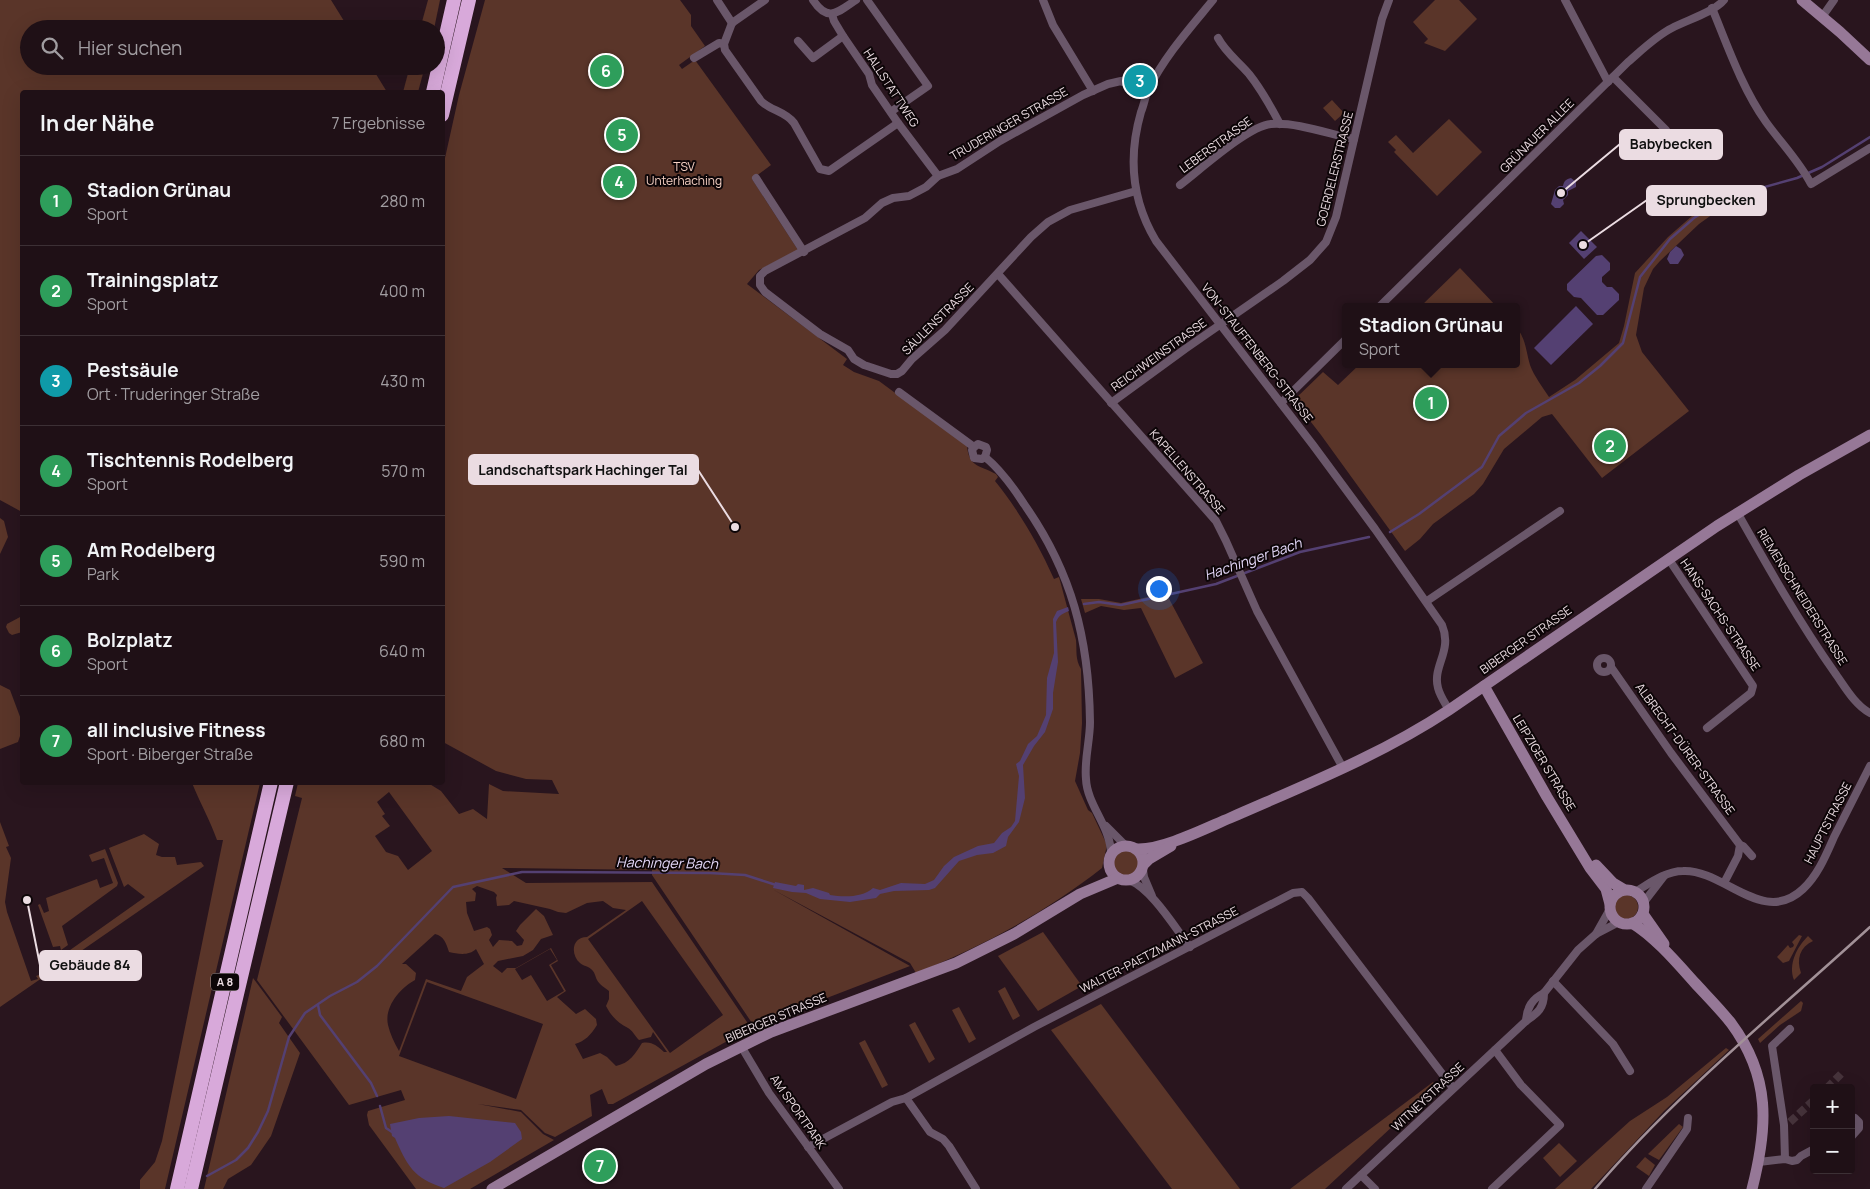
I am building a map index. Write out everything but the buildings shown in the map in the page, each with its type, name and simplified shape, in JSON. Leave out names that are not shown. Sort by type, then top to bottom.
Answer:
[{"type":"highway","points":[[445,38],[454,0]]},
{"type":"highway","points":[[445,102],[469,0]]},
{"type":"highway","points":[[432,90],[436,75]]},
{"type":"highway","name":"A 8","points":[[177,1186],[270,785]]},
{"type":"highway","name":"A 8","points":[[192,1189],[285,785]]},
{"type":"main road","points":[[1802,0],[1870,60]]},
{"type":"main road","name":"BIBERGER STRASSE","points":[[1143,867],[1149,859],[1182,839],[1343,768],[1404,737],[1449,710],[1737,512],[1870,435]]},
{"type":"main road","name":"LEIPZIGER STRASSE","points":[[1484,686],[1547,797],[1590,868],[1606,889],[1610,907]]},
{"type":"main road","name":"BIBERGER STRASSE","points":[[1137,849],[1144,849],[1182,839]]},
{"type":"main road","points":[[1125,845],[1137,849],[1143,859],[1140,875],[1129,880],[1118,878],[1110,870],[1111,854],[1115,849],[1125,845]]},
{"type":"main road","name":"LEIPZIGER STRASSE","points":[[1583,854],[1613,883],[1623,889]]},
{"type":"main road","name":"BIBERGER STRASSE","points":[[1080,894],[1100,877],[1109,866]]},
{"type":"main road","name":"BIBERGER STRASSE","points":[[492,1189],[612,1118],[741,1046],[771,1032],[956,963],[1014,934],[1080,894],[1118,878]]},
{"type":"main road","points":[[1669,954],[1661,938],[1648,923],[1642,897],[1635,892],[1623,889],[1614,894],[1610,907],[1614,919],[1642,929],[1669,954],[1731,1023],[1752,1060],[1758,1077],[1764,1108],[1764,1128],[1759,1162],[1752,1189]]},
{"type":"main road","points":[[1632,924],[1640,918],[1643,908]]},
{"type":"street","points":[[716,0],[732,23]]},
{"type":"street","points":[[765,0],[732,23],[724,44],[725,50],[761,101],[765,105],[789,116],[820,169],[829,171],[898,123]]},
{"type":"street","points":[[813,0],[824,12],[832,14],[838,13],[856,0]]},
{"type":"street","points":[[867,0],[928,86],[892,111]]},
{"type":"street","points":[[1043,0],[1053,25],[1093,91]]},
{"type":"street","name":"VON-STAUFFENBERG-STRASSE","points":[[1214,0],[1167,59],[1147,94],[1134,144],[1134,174],[1141,210],[1156,241],[1376,530],[1446,633],[1445,652],[1438,671],[1437,683],[1441,696],[1449,710]]},
{"type":"street","points":[[1377,0],[1387,3]]},
{"type":"street","points":[[1564,0],[1611,79],[1666,130]]},
{"type":"street","name":"GRÜNAUER ALLEE","points":[[1383,303],[1611,79],[1654,40],[1670,29],[1724,0]]},
{"type":"street","points":[[1822,17],[1834,0]]},
{"type":"street","name":"GOERDELERSTRASSE","points":[[1221,325],[1310,260],[1326,242],[1336,218],[1387,3]]},
{"type":"street","points":[[1712,8],[1740,77],[1754,102],[1766,122],[1804,171],[1810,182],[1870,148]]},
{"type":"street","name":"HALLSTATTWEG","points":[[832,14],[843,36],[869,74],[872,85],[938,176]]},
{"type":"street","points":[[798,41],[813,58],[843,36]]},
{"type":"street","points":[[1218,38],[1225,50],[1248,74],[1267,100],[1280,124]]},
{"type":"street","points":[[694,58],[719,43],[724,44]]},
{"type":"street","name":"TRUDERINGER STRASSE","points":[[760,280],[760,276],[765,271],[804,252],[870,215],[882,203],[893,198],[909,196],[926,187],[938,176],[957,169],[1000,141],[1093,91],[1108,84],[1121,81],[1147,94]]},
{"type":"street","name":"LEBERSTRASSE","points":[[1180,185],[1246,135],[1262,126],[1291,125],[1354,139]]},
{"type":"street","points":[[756,178],[804,252]]},
{"type":"street","name":"SÄULENSTRASSE","points":[[760,280],[760,285],[765,292],[820,334],[848,350],[854,359],[864,365],[897,374],[945,330],[1031,237],[1048,222],[1060,215],[1136,191]]},
{"type":"street","name":"KAPELLENSTRASSE","points":[[998,274],[1216,521],[1262,622],[1343,768]]},
{"type":"street","name":"REICHWEINSTRASSE","points":[[1111,403],[1221,325]]},
{"type":"street","points":[[1281,403],[1342,343]]},
{"type":"street","points":[[899,392],[974,447],[972,454],[974,458],[985,458],[995,465],[1046,537],[1064,574],[1074,601],[1088,675],[1090,724],[1086,780],[1111,847],[1111,854]]},
{"type":"street","points":[[1426,601],[1560,511]]},
{"type":"street","name":"RIEMENSCHNEIDERSTRASSE","points":[[1737,512],[1804,627],[1853,697],[1863,709],[1870,713]]},
{"type":"street","name":"HANS-SACHS-STRASSE","points":[[1668,558],[1754,686],[1751,693],[1707,728]]},
{"type":"street","name":"ALBRECHT-DÜRER-STRASSE","points":[[1611,667],[1671,753],[1740,845],[1752,856],[1738,856]]},
{"type":"street","name":"HAUPTSTRASSE","points":[[1635,892],[1652,880],[1678,871],[1692,871],[1724,883],[1753,898],[1769,902],[1787,898],[1800,892],[1811,881],[1820,866],[1870,766]]},
{"type":"street","points":[[1101,821],[1125,845]]},
{"type":"street","name":"ALBRECHT-DÜRER-STRASSE","points":[[1724,883],[1738,856],[1740,845]]},
{"type":"street","points":[[1143,867],[1144,877],[1154,900]]},
{"type":"street","points":[[1643,908],[1664,876]]},
{"type":"street","points":[[1129,880],[1154,900],[1190,947]]},
{"type":"street","name":"WALTER-PAETZMANN-STRASSE","points":[[808,1147],[892,1102],[906,1098],[1034,1028],[1289,894],[1302,892],[1321,914],[1453,1088]]},
{"type":"street","name":"WITNEYSTRASSE","points":[[1596,934],[1610,907]]},
{"type":"street","name":"WITNEYSTRASSE","points":[[1526,1021],[1527,1010],[1530,1004],[1544,993],[1578,950],[1596,934],[1619,922]]},
{"type":"street","points":[[1553,980],[1613,1044],[1630,1071]]},
{"type":"street","name":"WITNEYSTRASSE","points":[[1346,1189],[1453,1088],[1542,1008],[1544,993]]},
{"type":"street","points":[[1790,1029],[1772,1046],[1792,1154]]},
{"type":"street","name":"AM SPORTPARK","points":[[741,1046],[769,1093],[839,1189]]},
{"type":"street","points":[[1492,1189],[1560,1125],[1521,1085],[1495,1050]]},
{"type":"street","points":[[906,1098],[930,1132],[943,1139],[949,1146],[976,1189]]},
{"type":"street","points":[[1646,1189],[1687,1129],[1688,1118]]},
{"type":"street","points":[[1855,1118],[1859,1122],[1859,1128],[1855,1132]]},
{"type":"street","points":[[1759,1162],[1810,1150]]},
{"type":"street","points":[[1361,1175],[1375,1189]]},
{"type":"green space","points":[[0,0],[331,0],[343,20],[20,20],[20,75],[377,75],[386,90],[20,90],[20,511],[0,500]]},
{"type":"green space","points":[[428,0],[440,0],[436,20],[422,20]]},
{"type":"green space","name":"TSV Unterhaching","points":[[485,0],[680,0],[691,15],[691,26],[705,46],[679,65],[682,69],[695,60],[771,165],[752,179],[798,250],[759,270],[747,284],[847,359],[843,365],[854,372],[879,381],[967,446],[968,453],[973,462],[996,474],[998,477],[995,481],[1028,528],[1054,579],[1059,577],[1076,640],[1077,658],[1081,669],[1082,723],[1080,753],[1075,781],[1107,845],[1102,868],[1059,899],[990,940],[916,973],[910,963],[772,889],[910,966],[754,1026],[652,875],[652,870],[502,868],[526,883],[652,882],[751,1028],[613,1104],[608,1104],[602,1089],[590,1095],[592,1116],[555,1137],[545,1133],[521,1110],[478,1104],[521,1112],[543,1134],[554,1140],[470,1189],[416,1189],[369,1125],[367,1115],[368,1111],[405,1100],[401,1090],[349,1105],[257,980],[302,798],[295,796],[298,785],[431,785],[441,791],[459,814],[473,809],[487,819],[489,784],[503,791],[559,794],[552,780],[526,779],[496,771],[445,743],[445,158],[459,95]],"holes":[[[389,792],[432,851],[408,870],[398,856],[386,852],[375,836],[390,826],[382,816],[385,814],[377,802]],[[477,886],[494,892],[497,895],[497,906],[509,905],[514,901],[566,913],[587,903],[603,901],[613,908],[626,910],[587,937],[578,940],[574,947],[575,955],[580,963],[592,970],[602,986],[609,991],[609,999],[606,1006],[615,1019],[629,1029],[639,1040],[651,1037],[653,1032],[667,1052],[664,1052],[654,1044],[642,1043],[629,1060],[621,1065],[616,1066],[600,1053],[583,1059],[575,1044],[585,1039],[592,1032],[597,1025],[596,1019],[585,1009],[576,1014],[557,997],[566,991],[551,965],[558,961],[551,948],[516,968],[507,968],[502,973],[493,966],[498,961],[523,956],[533,950],[541,939],[553,935],[544,916],[536,909],[520,925],[516,931],[524,940],[522,945],[517,946],[512,941],[499,940],[493,947],[489,940],[492,935],[490,929],[487,927],[474,931],[467,913],[466,902],[475,901],[476,893],[472,889]],[[642,901],[723,1015],[670,1053],[588,939]],[[435,934],[443,938],[449,952],[467,954],[476,949],[484,964],[467,977],[461,991],[426,979],[399,1051],[388,1025],[388,1011],[399,993],[415,980],[416,973],[406,964],[402,964]],[[550,949],[557,960],[549,965],[564,991],[547,1001],[531,975],[522,980],[515,969]],[[427,982],[543,1024],[516,1099],[399,1056]]]},
{"type":"green space","points":[[1435,0],[1459,0],[1477,19],[1445,51],[1424,43],[1428,39],[1413,22]]},
{"type":"green space","points":[[408,75],[423,75],[419,90],[404,90]]},
{"type":"green space","points":[[1332,100],[1344,113],[1335,121],[1323,108]]},
{"type":"green space","points":[[1449,119],[1482,152],[1437,196],[1394,152],[1396,150],[1388,142],[1396,135],[1413,153]]},
{"type":"green space","points":[[1722,194],[1727,204],[1699,224],[1653,269],[1644,288],[1636,335],[1642,352],[1689,411],[1602,478],[1552,414],[1542,417],[1504,449],[1483,484],[1474,494],[1433,524],[1420,539],[1405,551],[1294,400],[1323,372],[1338,385],[1356,368],[1520,368],[1520,333],[1524,340],[1530,365],[1549,397],[1575,380],[1619,343],[1635,273],[1668,237]]},
{"type":"green space","points":[[1460,268],[1493,303],[1424,303]]},
{"type":"green space","points":[[0,518],[4,521],[8,537],[0,554]]},
{"type":"green space","points":[[1166,593],[1203,663],[1175,678],[1141,608],[1124,610],[1101,606],[1085,613],[1081,599],[1099,599],[1121,603]]},
{"type":"green space","points":[[20,617],[20,633],[12,635],[6,627],[7,624]]},
{"type":"green space","points":[[0,685],[10,690],[20,717],[20,736],[18,742],[0,749]]},
{"type":"green space","points":[[193,785],[260,785],[165,1189],[140,1189],[140,1180],[155,1162],[162,1141],[223,840],[217,840]]},
{"type":"green space","points":[[0,822],[9,846],[6,847],[11,858],[5,902],[31,981],[38,979],[36,976],[44,973],[56,960],[145,897],[128,884],[124,887],[109,848],[144,834],[159,844],[156,855],[175,857],[177,865],[201,862],[204,866],[0,1007]]},
{"type":"green space","points":[[105,849],[118,883],[117,886],[62,926],[68,945],[61,950],[60,946],[53,947],[38,905],[40,904],[44,913],[49,911],[46,898],[97,879],[100,888],[113,883],[104,858],[92,862],[89,855]]},
{"type":"green space","points":[[1126,850],[1135,854],[1139,863],[1135,872],[1126,876],[1117,872],[1113,863],[1117,854]]},
{"type":"green space","points":[[1626,895],[1631,896],[1637,902],[1637,912],[1631,918],[1626,919],[1621,918],[1615,912],[1614,907],[1615,902],[1621,896]]},
{"type":"green space","points":[[1043,932],[1082,986],[1038,1011],[998,956]]},
{"type":"green space","points":[[1799,935],[1802,936],[1789,961],[1783,963],[1777,957],[1788,945],[1790,948],[1793,947],[1792,942]]},
{"type":"green space","points":[[1808,936],[1813,941],[1800,954],[1801,973],[1794,980],[1792,974],[1793,962],[1800,945]]},
{"type":"green space","points":[[253,978],[282,1017],[279,1023],[300,1053],[271,1136],[251,1165],[228,1179],[223,1189],[204,1189]]},
{"type":"green space","points":[[1005,987],[1020,1016],[1013,1020],[998,991]]},
{"type":"green space","points":[[1801,1001],[1803,1003],[1801,1011],[1780,1025],[1760,1043],[1758,1039]]},
{"type":"green space","points":[[1101,1004],[1240,1189],[1172,1189],[1051,1030]]},
{"type":"green space","points":[[959,1007],[976,1039],[969,1043],[952,1010]]},
{"type":"green space","points":[[915,1022],[935,1059],[929,1063],[909,1025]]},
{"type":"green space","points":[[865,1040],[888,1085],[882,1088],[859,1043]]},
{"type":"green space","points":[[1726,1048],[1729,1050],[1664,1111],[1591,1189],[1555,1189],[1630,1121],[1667,1097]]},
{"type":"green space","points":[[1433,1082],[1436,1086],[1325,1189],[1290,1189]]},
{"type":"green space","points":[[1679,1124],[1683,1127],[1659,1160],[1648,1154]]},
{"type":"green space","points":[[1559,1143],[1577,1161],[1560,1177],[1543,1158]]},
{"type":"green space","points":[[1645,1157],[1655,1165],[1649,1176],[1636,1167]]},
{"type":"shaded area","points":[[1571,178],[1576,182],[1576,187],[1568,191],[1568,195],[1563,200],[1564,204],[1560,208],[1555,208],[1551,204],[1555,190],[1559,186],[1563,186],[1565,180]]},
{"type":"shaded area","points":[[1581,231],[1597,247],[1584,259],[1569,243]]},
{"type":"shaded area","points":[[1676,246],[1681,249],[1684,255],[1678,264],[1670,264],[1667,259],[1670,252]]},
{"type":"shaded area","points":[[1602,255],[1610,263],[1610,270],[1602,277],[1602,282],[1607,287],[1612,287],[1619,294],[1619,300],[1603,315],[1597,315],[1581,298],[1574,297],[1567,290],[1567,284],[1596,256]]},
{"type":"shaded area","points":[[1576,306],[1593,324],[1551,365],[1534,348]]},
{"type":"shaded area","points":[[1068,607],[1069,611],[1061,615],[1056,622],[1058,662],[1053,693],[1053,709],[1045,732],[1023,765],[1025,798],[1019,822],[1008,837],[1006,846],[993,853],[977,855],[959,861],[935,888],[929,890],[894,891],[880,894],[876,898],[850,902],[820,899],[806,893],[773,888],[775,882],[796,886],[798,884],[804,885],[804,890],[813,888],[830,895],[846,896],[863,894],[873,888],[880,890],[901,883],[925,884],[934,880],[944,866],[954,857],[978,846],[994,843],[1002,833],[1011,827],[1015,821],[1019,776],[1016,764],[1020,761],[1028,744],[1037,736],[1046,715],[1047,678],[1054,653],[1053,619],[1057,611]]},
{"type":"shaded area","points":[[449,1116],[515,1123],[521,1132],[522,1139],[490,1162],[444,1188],[425,1180],[412,1169],[403,1156],[395,1138],[392,1136],[390,1124],[419,1118]]},
{"type":"waterway","name":"Hachinger Bach","points":[[1390,532],[1419,514],[1482,467],[1499,436],[1526,413],[1579,383],[1600,366],[1623,343],[1640,277],[1670,239],[1694,218],[1725,198],[1797,178],[1822,167],[1870,137]]},
{"type":"waterway","name":"Hachinger Bach","points":[[1084,604],[1099,602],[1121,605],[1216,584],[1300,552],[1369,537]]},
{"type":"waterway","name":"Hachinger Bach","points":[[207,1176],[236,1160],[248,1148],[258,1132],[268,1111],[289,1037],[305,1013],[330,996],[357,982],[377,966],[453,887],[522,872],[710,873],[745,875],[776,885]]},
{"type":"waterway","points":[[318,1005],[320,1015],[371,1083],[377,1096]]},
{"type":"waterway","points":[[380,1106],[386,1128],[392,1132]]},
{"type":"tunnel","points":[[1831,1084],[1841,1074]]},
{"type":"tunnel","points":[[1790,1122],[1810,1104]]},
{"type":"railway","points":[[1595,1189],[1659,1120],[1694,1086],[1870,927]]},
{"type":"place","name":"Bolzplatz","points":[[606,71]]},
{"type":"place","name":"Pestsäule","points":[[1140,81]]},
{"type":"place","name":"Am Rodelberg","points":[[622,135]]},
{"type":"place","name":"Tischtennis Rodelberg","points":[[619,182]]},
{"type":"place","name":"Babybecken","points":[[1561,193]]},
{"type":"place","name":"Sprungbecken","points":[[1583,245]]},
{"type":"place","name":"Stadion Grünau","points":[[1431,403]]},
{"type":"place","name":"Trainingsplatz","points":[[1610,446]]},
{"type":"place","name":"Landschaftspark Hachinger Tal","points":[[735,527]]},
{"type":"place","name":"Gebäude 84","points":[[27,900]]},
{"type":"place","name":"all inclusive Fitness","points":[[600,1166]]}]
